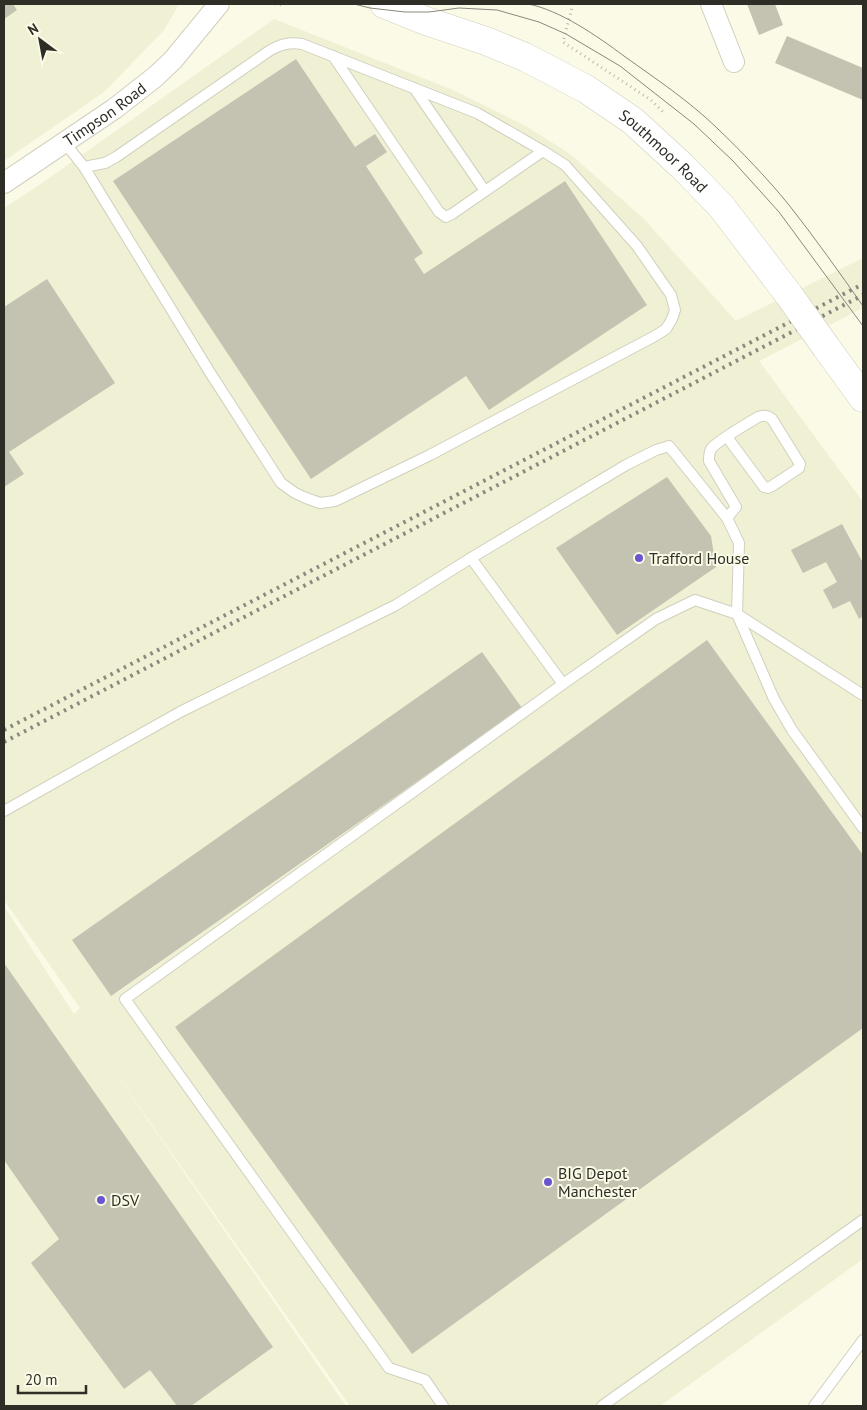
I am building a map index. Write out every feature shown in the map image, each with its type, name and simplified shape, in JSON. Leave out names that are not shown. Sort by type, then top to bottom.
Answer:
[{"type":"street","points":[[197,32],[202,4]]},
{"type":"street","name":"Timpson Road","points":[[4,183],[114,110],[155,77],[173,60],[219,4]]},
{"type":"street","name":"Southmoor Road","points":[[384,4],[429,12],[486,41],[525,57],[586,89],[633,121],[682,166],[721,206],[789,295],[863,398]]},
{"type":"street","points":[[712,4],[734,62]]},
{"type":"lane","points":[[66,143],[84,167],[209,371],[281,483],[295,493],[320,503],[335,501],[401,470],[666,329],[675,310],[671,295],[637,246],[565,165],[477,113],[302,44],[292,42],[269,50],[116,157],[96,166],[84,167]]},
{"type":"lane","points":[[332,55],[439,212],[446,217],[543,151]]},
{"type":"lane","points":[[414,87],[485,191]]},
{"type":"lane","points":[[727,437],[764,487],[772,486],[799,468],[800,464],[772,419],[768,416],[758,417],[727,437],[711,449],[709,453],[709,460],[736,504],[736,507],[727,518]]},
{"type":"lane","points":[[4,811],[180,712],[396,605],[626,465],[668,446],[727,518],[738,543],[737,614],[774,699],[792,730],[863,828]]},
{"type":"lane","points":[[471,558],[563,684]]},
{"type":"lane","points":[[443,1406],[425,1380],[389,1368],[126,1000],[563,684],[656,619],[695,600],[737,614],[863,695]]},
{"type":"lane","points":[[602,1406],[863,1220]]},
{"type":"lane","points":[[814,1406],[863,1340]]},
{"type":"path","points":[[275,4],[285,4]]},
{"type":"path","points":[[569,20],[573,4]]},
{"type":"shaded area","points":[[4,4],[179,4],[164,30],[104,92],[4,161]]},
{"type":"shaded area","points":[[274,19],[453,90],[526,126],[570,154],[643,218],[736,321],[863,258],[863,308],[759,361],[863,502],[863,1259],[660,1406],[350,1406],[97,1047],[346,1406],[4,1406],[4,906],[74,1014],[80,1008],[4,900],[4,208]]},
{"type":"building","points":[[4,4],[13,4],[17,10],[4,19]]},
{"type":"building","points":[[747,4],[775,4],[783,25],[759,35]]},
{"type":"building","points":[[787,36],[863,68],[863,100],[775,63]]},
{"type":"building","points":[[296,59],[355,147],[375,134],[387,152],[366,166],[423,253],[414,259],[424,274],[565,181],[647,305],[489,410],[466,376],[311,479],[113,181]]},
{"type":"building","points":[[47,279],[115,383],[9,452],[24,474],[4,487],[4,307]]},
{"type":"building","name":"Trafford House","points":[[667,477],[711,536],[716,567],[617,635],[556,548]]},
{"type":"building","points":[[842,524],[863,563],[863,616],[859,619],[850,601],[833,609],[823,590],[837,582],[826,562],[803,573],[791,550]]},
{"type":"building","points":[[707,640],[863,855],[863,1028],[412,1354],[175,1027]]},
{"type":"building","points":[[482,652],[522,708],[111,996],[72,940]]},
{"type":"building","name":"DSV","points":[[4,963],[273,1347],[191,1406],[177,1406],[150,1370],[124,1389],[31,1263],[59,1239],[4,1160]]},
{"type":"tram line","points":[[354,4],[405,12],[429,12],[459,8],[497,10],[539,22],[566,34],[620,66],[694,124],[733,161],[779,212],[863,326]]},
{"type":"tram line","points":[[528,4],[553,12],[590,32],[695,108],[745,156],[781,195],[818,242],[863,306]]},
{"type":"railway","points":[[4,730],[863,284]]},
{"type":"railway","points":[[4,742],[863,295]]},
{"type":"place","name":"Trafford House","points":[[639,558]]},
{"type":"place","name":"BIG Depot Manchester","points":[[548,1182]]},
{"type":"place","name":"DSV","points":[[101,1200]]}]
